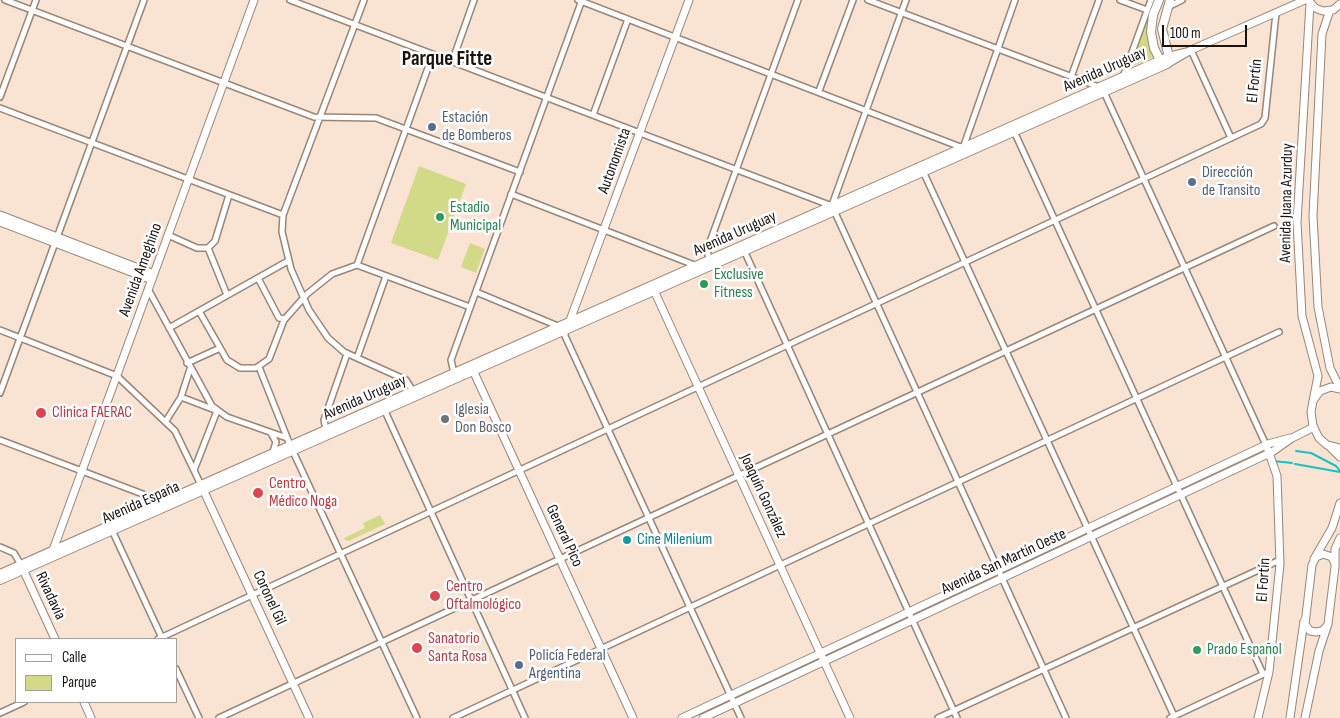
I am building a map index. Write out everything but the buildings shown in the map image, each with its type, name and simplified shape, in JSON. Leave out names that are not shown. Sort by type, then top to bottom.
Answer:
[{"type":"main road","name":"Avenida Ameghino","points":[[56,547],[254,0]]},
{"type":"main road","name":"Autonomista","points":[[570,321],[689,0]]},
{"type":"main road","points":[[1159,0],[1154,12],[1151,29],[1152,42],[1165,60]]},
{"type":"main road","points":[[1308,1],[1320,10],[1330,10],[1340,4]]},
{"type":"main road","name":"Avenida Uruguay","points":[[1102,89],[1122,77],[1308,1]]},
{"type":"main road","name":"Avenida Juana Azurduy","points":[[1308,1],[1297,222],[1302,316],[1318,376],[1311,412],[1314,427]]},
{"type":"main road","points":[[1165,60],[1162,31],[1169,4]]},
{"type":"main road","name":"Avenida Juana Azurduy","points":[[1330,10],[1322,34],[1313,216],[1318,307],[1330,368],[1340,389]]},
{"type":"main road","name":"Avenida Uruguay","points":[[290,444],[384,407],[403,402],[472,368],[1165,60]]},
{"type":"main road","points":[[0,215],[56,240]]},
{"type":"main road","points":[[0,222],[56,240],[153,277]]},
{"type":"main road","name":"Avenida Uruguay","points":[[563,328],[570,321],[653,288]]},
{"type":"main road","name":"Joaquín González","points":[[653,288],[850,718]]},
{"type":"main road","name":"Avenida Uruguay","points":[[290,444],[384,407],[413,391],[454,373],[472,368]]},
{"type":"main road","name":"General Pico","points":[[472,368],[633,718]]},
{"type":"main road","points":[[1313,400],[1318,393],[1325,389],[1333,387],[1340,389]]},
{"type":"main road","points":[[403,402],[412,396],[413,391]]},
{"type":"main road","points":[[1314,427],[1327,445],[1340,457]]},
{"type":"main road","name":"Avenida San Martín Oeste","points":[[703,718],[1270,453],[1292,438],[1314,427]]},
{"type":"main road","name":"Avenida San Martín Oeste","points":[[682,718],[1266,445],[1292,438]]},
{"type":"main road","name":"Avenida España","points":[[0,574],[74,547],[155,505],[202,487],[290,444]]},
{"type":"main road","name":"Avenida España","points":[[0,580],[56,547],[146,516],[290,444]]},
{"type":"main road","name":"El Fortín","points":[[1258,718],[1266,673],[1280,560],[1277,476],[1266,445]]},
{"type":"main road","points":[[1327,445],[1340,448]]},
{"type":"main road","name":"Coronel Gil","points":[[202,487],[308,718]]},
{"type":"main road","points":[[1290,718],[1313,561],[1331,531],[1340,503]]},
{"type":"main road","points":[[146,516],[155,509],[155,505]]},
{"type":"main road","points":[[1305,718],[1320,648],[1328,624],[1335,567],[1335,549],[1340,538]]},
{"type":"main road","points":[[56,547],[74,547]]},
{"type":"main road","points":[[1313,561],[1318,556],[1327,554],[1333,558],[1335,567]]},
{"type":"main road","name":"Rivadavia","points":[[22,567],[55,638]]},
{"type":"main road","points":[[1305,618],[1307,628],[1314,632],[1323,630],[1328,624]]},
{"type":"main road","points":[[84,703],[91,718]]},
{"type":"street","points":[[5,0],[314,117],[376,118],[520,172]]},
{"type":"street","points":[[0,97],[36,0]]},
{"type":"street","points":[[0,393],[144,0]]},
{"type":"street","points":[[290,0],[833,208]]},
{"type":"street","points":[[364,0],[283,215],[282,228],[288,261],[303,297],[324,333],[335,346],[347,354],[404,379],[413,391]]},
{"type":"street","points":[[452,62],[474,0]]},
{"type":"street","points":[[454,373],[451,361],[581,0],[867,109],[964,150],[1015,0]]},
{"type":"street","points":[[710,263],[707,250],[798,0]]},
{"type":"street","points":[[819,91],[853,0]]},
{"type":"street","points":[[868,0],[1102,89],[1266,445]]},
{"type":"street","points":[[906,0],[833,208],[1066,718]]},
{"type":"street","points":[[1071,77],[1099,0]]},
{"type":"street","points":[[1120,0],[1147,10]]},
{"type":"street","points":[[1122,77],[1151,0]]},
{"type":"street","points":[[1169,4],[1182,0]]},
{"type":"street","name":"El Fortín","points":[[1232,138],[1264,122],[1276,13]]},
{"type":"street","points":[[593,115],[628,19]]},
{"type":"street","points":[[162,638],[1232,138],[1191,50]]},
{"type":"street","points":[[199,311],[218,349],[234,365],[246,369],[259,367],[271,357],[285,319],[303,297],[328,277],[357,264],[433,54]]},
{"type":"street","points":[[0,108],[283,215]]},
{"type":"street","points":[[922,169],[1092,536],[1173,717],[1266,673],[1222,586],[1013,129]]},
{"type":"street","points":[[511,194],[700,267]]},
{"type":"street","points":[[168,236],[197,248],[208,248],[215,240],[229,195]]},
{"type":"street","points":[[219,718],[1274,226]]},
{"type":"street","points":[[208,248],[227,295]]},
{"type":"street","points":[[743,248],[958,718]]},
{"type":"street","points":[[170,328],[288,261]]},
{"type":"street","points":[[357,264],[470,308]]},
{"type":"street","points":[[356,358],[386,276]]},
{"type":"street","points":[[258,278],[278,317],[281,320],[285,319]]},
{"type":"street","points":[[148,289],[207,400],[218,411]]},
{"type":"street","points":[[476,292],[563,328],[648,518],[741,718]]},
{"type":"street","points":[[0,330],[117,376],[166,421],[176,433],[202,487]]},
{"type":"street","points":[[453,718],[1279,332]]},
{"type":"street","points":[[166,421],[181,397],[189,366],[218,349]]},
{"type":"street","points":[[326,430],[324,421],[347,354]]},
{"type":"street","points":[[259,367],[290,444],[416,718]]},
{"type":"street","points":[[181,397],[270,433],[290,444]]},
{"type":"street","points":[[384,407],[525,718]]},
{"type":"street","points":[[194,470],[218,411]]},
{"type":"street","points":[[269,455],[274,450],[276,444],[270,433]]},
{"type":"street","points":[[0,440],[148,496],[155,505]]},
{"type":"street","points":[[111,528],[160,638]]},
{"type":"street","points":[[0,547],[14,553],[22,567]]},
{"type":"street","points":[[938,718],[1280,560]]},
{"type":"street","points":[[178,673],[199,718]]},
{"type":"street","points":[[0,713],[22,703]]},
{"type":"green space","points":[[1154,0],[1156,0],[1153,57],[1135,65],[1132,60]]},
{"type":"green space","points":[[419,166],[466,184],[438,260],[391,243]]},
{"type":"green space","points":[[470,243],[485,249],[476,273],[461,267]]},
{"type":"green space","points":[[380,515],[385,524],[349,541],[345,540],[344,538],[365,528],[363,523]]},
{"type":"waterway","points":[[1296,451],[1311,453],[1336,466],[1340,471]]},
{"type":"waterway","points":[[1273,461],[1292,463]]},
{"type":"waterway","points":[[1295,464],[1340,472]]},
{"type":"place","name":"Estación de Bomberos","points":[[432,127]]},
{"type":"place","name":"Dirección de Transito","points":[[1192,182]]},
{"type":"place","name":"Estadio Municipal","points":[[440,217]]},
{"type":"place","name":"Exclusive Fitness","points":[[704,284]]},
{"type":"place","name":"Clinica FAERAC","points":[[41,413]]},
{"type":"place","name":"Iglesia Don Bosco","points":[[445,419]]},
{"type":"place","name":"Centro Médico Noga","points":[[258,493]]},
{"type":"place","name":"Cine Milenium","points":[[627,540]]},
{"type":"place","name":"Centro Oftalmológico","points":[[435,596]]},
{"type":"place","name":"Sanatorio Santa Rosa","points":[[417,648]]},
{"type":"place","name":"Prado Español","points":[[1197,650]]},
{"type":"place","name":"Policía Federal Argentina","points":[[519,665]]},
{"type":"district","name":"Parque Fitte","points":[[447,60]]}]
